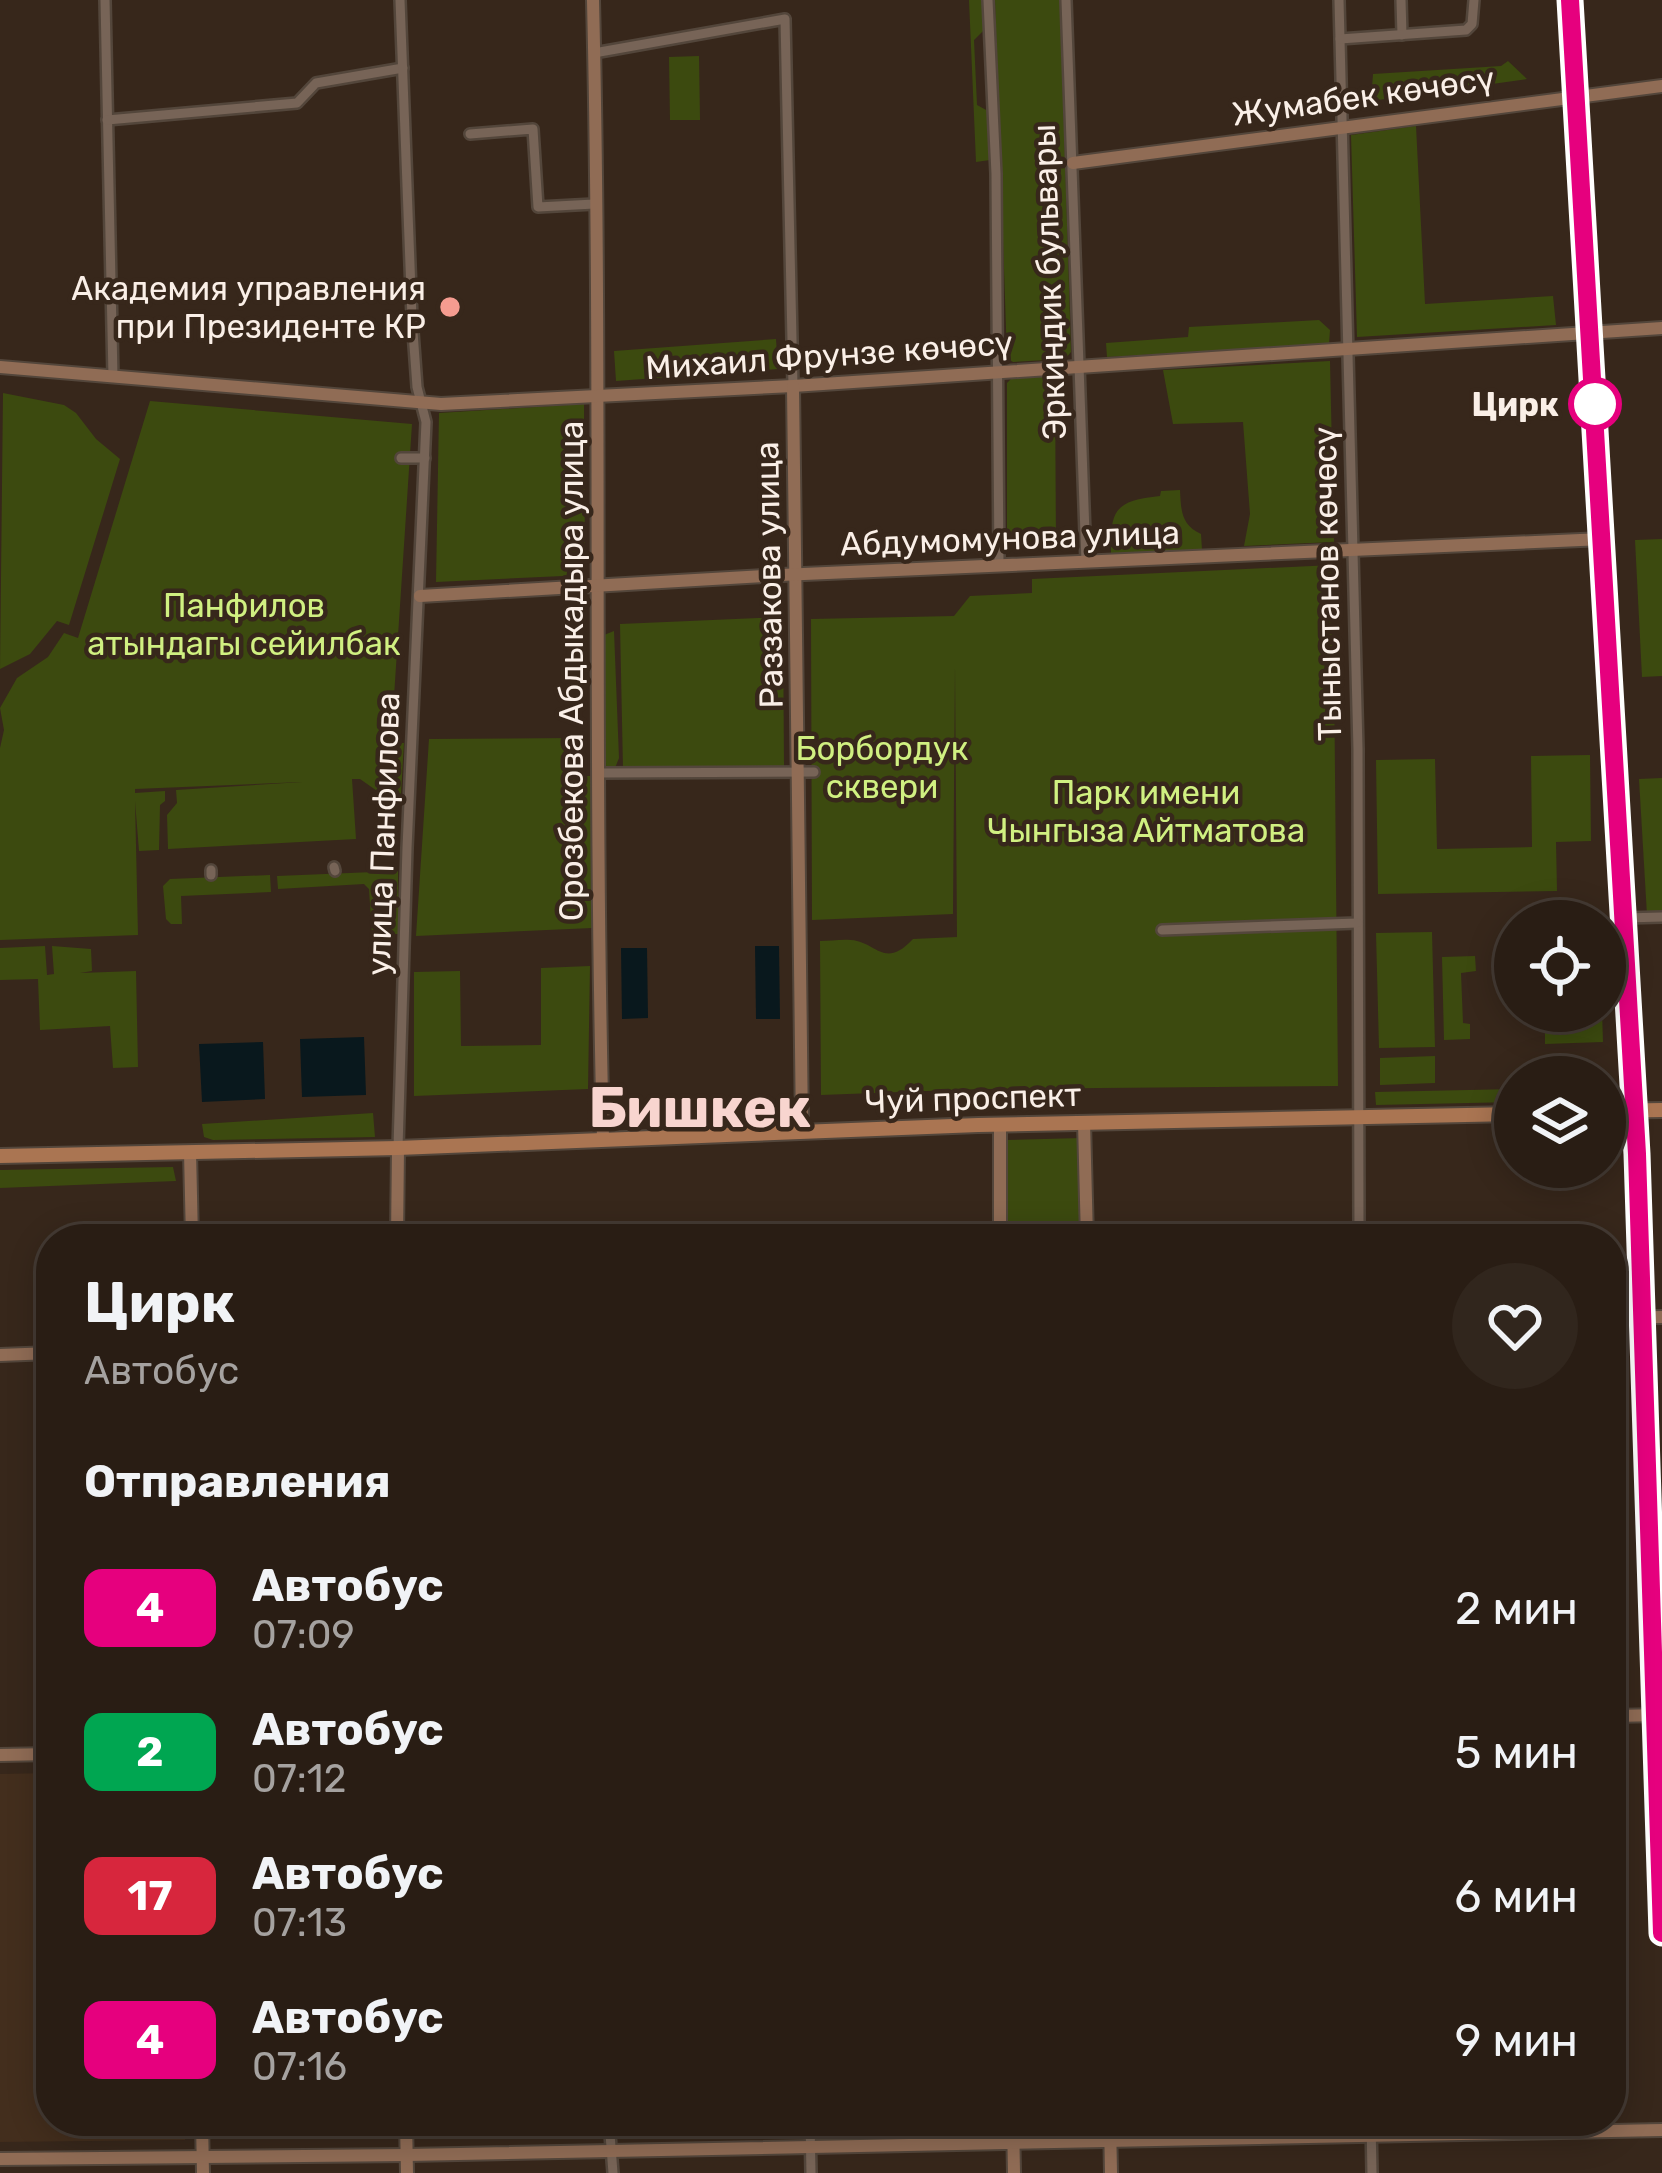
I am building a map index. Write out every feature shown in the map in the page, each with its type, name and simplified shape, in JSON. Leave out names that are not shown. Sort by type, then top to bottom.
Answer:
[{"type":"main road","points":[[1570,0],[1624,900]]},
{"type":"main road","points":[[1626,938],[1659,1716],[1662,1934]]},
{"type":"main road","points":[[1626,1111],[1662,1110]]},
{"type":"main road","name":"Чуй проспект","points":[[0,1156],[398,1148],[1000,1124],[1494,1115]]},
{"type":"street","points":[[105,0],[113,377]]},
{"type":"street","name":"улица Панфилова","points":[[397,1224],[406,848],[426,422],[417,387],[412,318],[400,0]]},
{"type":"street","name":"Орозбекова Абдыкадыра улица","points":[[593,0],[603,1138]]},
{"type":"street","name":"Эркиндик бульвары","points":[[988,0],[999,371],[999,566]]},
{"type":"street","name":"Эркиндик бульвары","points":[[1066,0],[1086,562]]},
{"type":"street","name":"Тыныстанов көчөсү","points":[[1340,0],[1358,748],[1359,1224]]},
{"type":"street","points":[[1401,0],[1402,35]]},
{"type":"street","points":[[1340,39],[1466,30],[1472,24],[1474,0]]},
{"type":"street","name":"Раззакова улица","points":[[594,53],[785,19],[797,574],[807,772],[802,1130]]},
{"type":"street","points":[[107,119],[297,103],[316,83],[403,68]]},
{"type":"street","name":"Жумабек көчөсү","points":[[1072,163],[1662,86]]},
{"type":"street","points":[[470,134],[533,129],[538,208],[594,204]]},
{"type":"street","name":"Михаил Фрунзе көчөсү","points":[[0,367],[422,404],[793,386],[1662,328]]},
{"type":"street","points":[[401,458],[425,458]]},
{"type":"street","name":"Абдумомунова улица","points":[[420,596],[797,574],[1604,539]]},
{"type":"street","points":[[598,772],[807,772]]},
{"type":"street","points":[[1626,919],[1662,917]]},
{"type":"street","points":[[1162,930],[1357,923]]},
{"type":"street","points":[[1084,1122],[1087,1224]]},
{"type":"street","points":[[1000,1124],[1000,1224]]},
{"type":"street","points":[[190,1152],[192,1224]]},
{"type":"street","points":[[1626,1318],[1662,1317]]},
{"type":"street","points":[[0,1355],[36,1354]]},
{"type":"street","points":[[1626,1716],[1659,1716]]},
{"type":"street","points":[[0,1755],[36,1754]]},
{"type":"street","points":[[1626,2131],[1662,2130]]},
{"type":"street","points":[[202,2136],[203,2173]]},
{"type":"street","points":[[406,2136],[407,2173]]},
{"type":"street","points":[[609,2136],[613,2173]]},
{"type":"street","points":[[811,2136],[811,2173]]},
{"type":"street","points":[[1013,2136],[1014,2173]]},
{"type":"street","points":[[1111,2136],[1112,2173]]},
{"type":"street","points":[[0,2159],[407,2156],[1371,2136],[1372,2173]]},
{"type":"shaded area","points":[[755,946],[779,946],[780,1019],[756,1019]]},
{"type":"shaded area","points":[[621,948],[647,948],[648,1018],[622,1019]]},
{"type":"shaded area","points":[[364,1037],[366,1095],[302,1097],[300,1039]]},
{"type":"shaded area","points":[[263,1042],[265,1099],[202,1102],[199,1044]]},
{"type":"shaded area","points":[[36,1773],[36,2136],[185,2136],[185,2140],[0,2142],[0,1774]]},
{"type":"green space","points":[[969,0],[982,0],[984,30],[974,40],[977,105],[988,111],[990,160],[976,162]]},
{"type":"green space","points":[[995,0],[1060,0],[1071,352],[1065,359],[1013,362],[1007,358]]},
{"type":"green space","points":[[699,56],[700,120],[670,120],[669,57]]},
{"type":"green space","points":[[1508,61],[1527,79],[1371,101],[1373,74],[1501,66]]},
{"type":"green space","points":[[1416,126],[1425,304],[1553,296],[1556,325],[1357,337],[1351,135]]},
{"type":"green space","points":[[1319,320],[1330,330],[1329,344],[1107,357],[1106,343],[1188,337],[1189,327]]},
{"type":"green space","points":[[776,339],[778,369],[616,381],[614,351]]},
{"type":"green space","points":[[1330,361],[1334,542],[1244,546],[1250,514],[1243,422],[1173,424],[1163,370]]},
{"type":"green space","points":[[1049,376],[1055,382],[1056,547],[1007,550],[1007,383],[1012,378]]},
{"type":"green space","points":[[3,393],[64,405],[120,459],[69,625],[57,621],[30,654],[0,669]]},
{"type":"green space","name":"Панфилов атындагы сейилбак","points":[[150,401],[412,424],[391,742],[404,743],[401,794],[380,793],[352,779],[356,839],[168,849],[167,815],[177,803],[176,790],[302,782],[135,789],[135,793],[165,791],[159,850],[139,851],[135,801],[138,935],[0,940],[0,748],[4,730],[0,708],[17,678],[48,657],[64,633],[78,638]]},
{"type":"green space","points":[[584,404],[585,575],[436,582],[439,413]]},
{"type":"green space","points":[[1180,490],[1183,516],[1201,534],[1202,550],[1111,554],[1118,510],[1133,501],[1160,496],[1161,491]]},
{"type":"green space","points":[[1662,539],[1662,676],[1642,677],[1635,540]]},
{"type":"green space","name":"Парк имени Чынгыза Айтматова","points":[[1333,565],[1338,1086],[821,1095],[820,941],[851,940],[895,953],[913,939],[957,937],[955,666],[953,914],[812,920],[811,619],[954,616],[970,596],[1032,593],[1032,579]]},
{"type":"green space","points":[[783,617],[784,766],[623,769],[620,624]]},
{"type":"green space","points":[[614,631],[619,758],[615,768],[605,767],[604,635]]},
{"type":"green space","points":[[575,738],[576,776],[593,776],[592,928],[416,936],[429,739]]},
{"type":"green space","points":[[1590,755],[1591,841],[1556,842],[1557,891],[1378,894],[1376,760],[1435,759],[1437,849],[1532,847],[1531,756]]},
{"type":"green space","points":[[1662,778],[1662,915],[1647,915],[1639,779]]},
{"type":"green space","points":[[398,871],[399,934],[372,934],[369,889],[364,884],[278,889],[277,876]]},
{"type":"green space","points":[[270,875],[271,892],[181,896],[182,924],[166,919],[163,886],[170,879]]},
{"type":"green space","points":[[1432,932],[1435,1047],[1379,1048],[1376,933]]},
{"type":"green space","points":[[45,946],[47,975],[54,974],[52,946],[91,949],[92,971],[80,973],[136,971],[138,1067],[113,1068],[110,1026],[40,1030],[38,979],[0,980],[0,948]]},
{"type":"green space","points":[[1475,956],[1476,971],[1461,973],[1463,1023],[1470,1024],[1470,1039],[1444,1040],[1442,957]]},
{"type":"green space","points":[[590,966],[588,1089],[414,1096],[414,972],[460,971],[461,1046],[541,1045],[541,968]]},
{"type":"green space","points":[[1545,1032],[1603,1032],[1603,1042],[1545,1044]]},
{"type":"green space","points":[[1435,1056],[1435,1083],[1380,1085],[1380,1058]]},
{"type":"green space","points":[[1494,1089],[1494,1102],[1376,1105],[1375,1092]]},
{"type":"green space","points":[[373,1113],[375,1137],[213,1140],[204,1137],[202,1124]]},
{"type":"green space","points":[[1082,1138],[1084,1224],[1006,1224],[1005,1140]]},
{"type":"green space","points":[[173,1167],[176,1181],[0,1188],[0,1170]]},
{"type":"bus line","name":"4","points":[[1570,0],[1637,1154],[1662,1933]]},
{"type":"place","name":"Академия управления при Президенте КР","points":[[450,307]]},
{"type":"place","name":"Цирк","points":[[1595,404]]},
{"type":"district","name":"Бишкек","points":[[700,1107]]},
{"type":"park label","name":"Борбордук сквери","points":[[882,767]]}]
